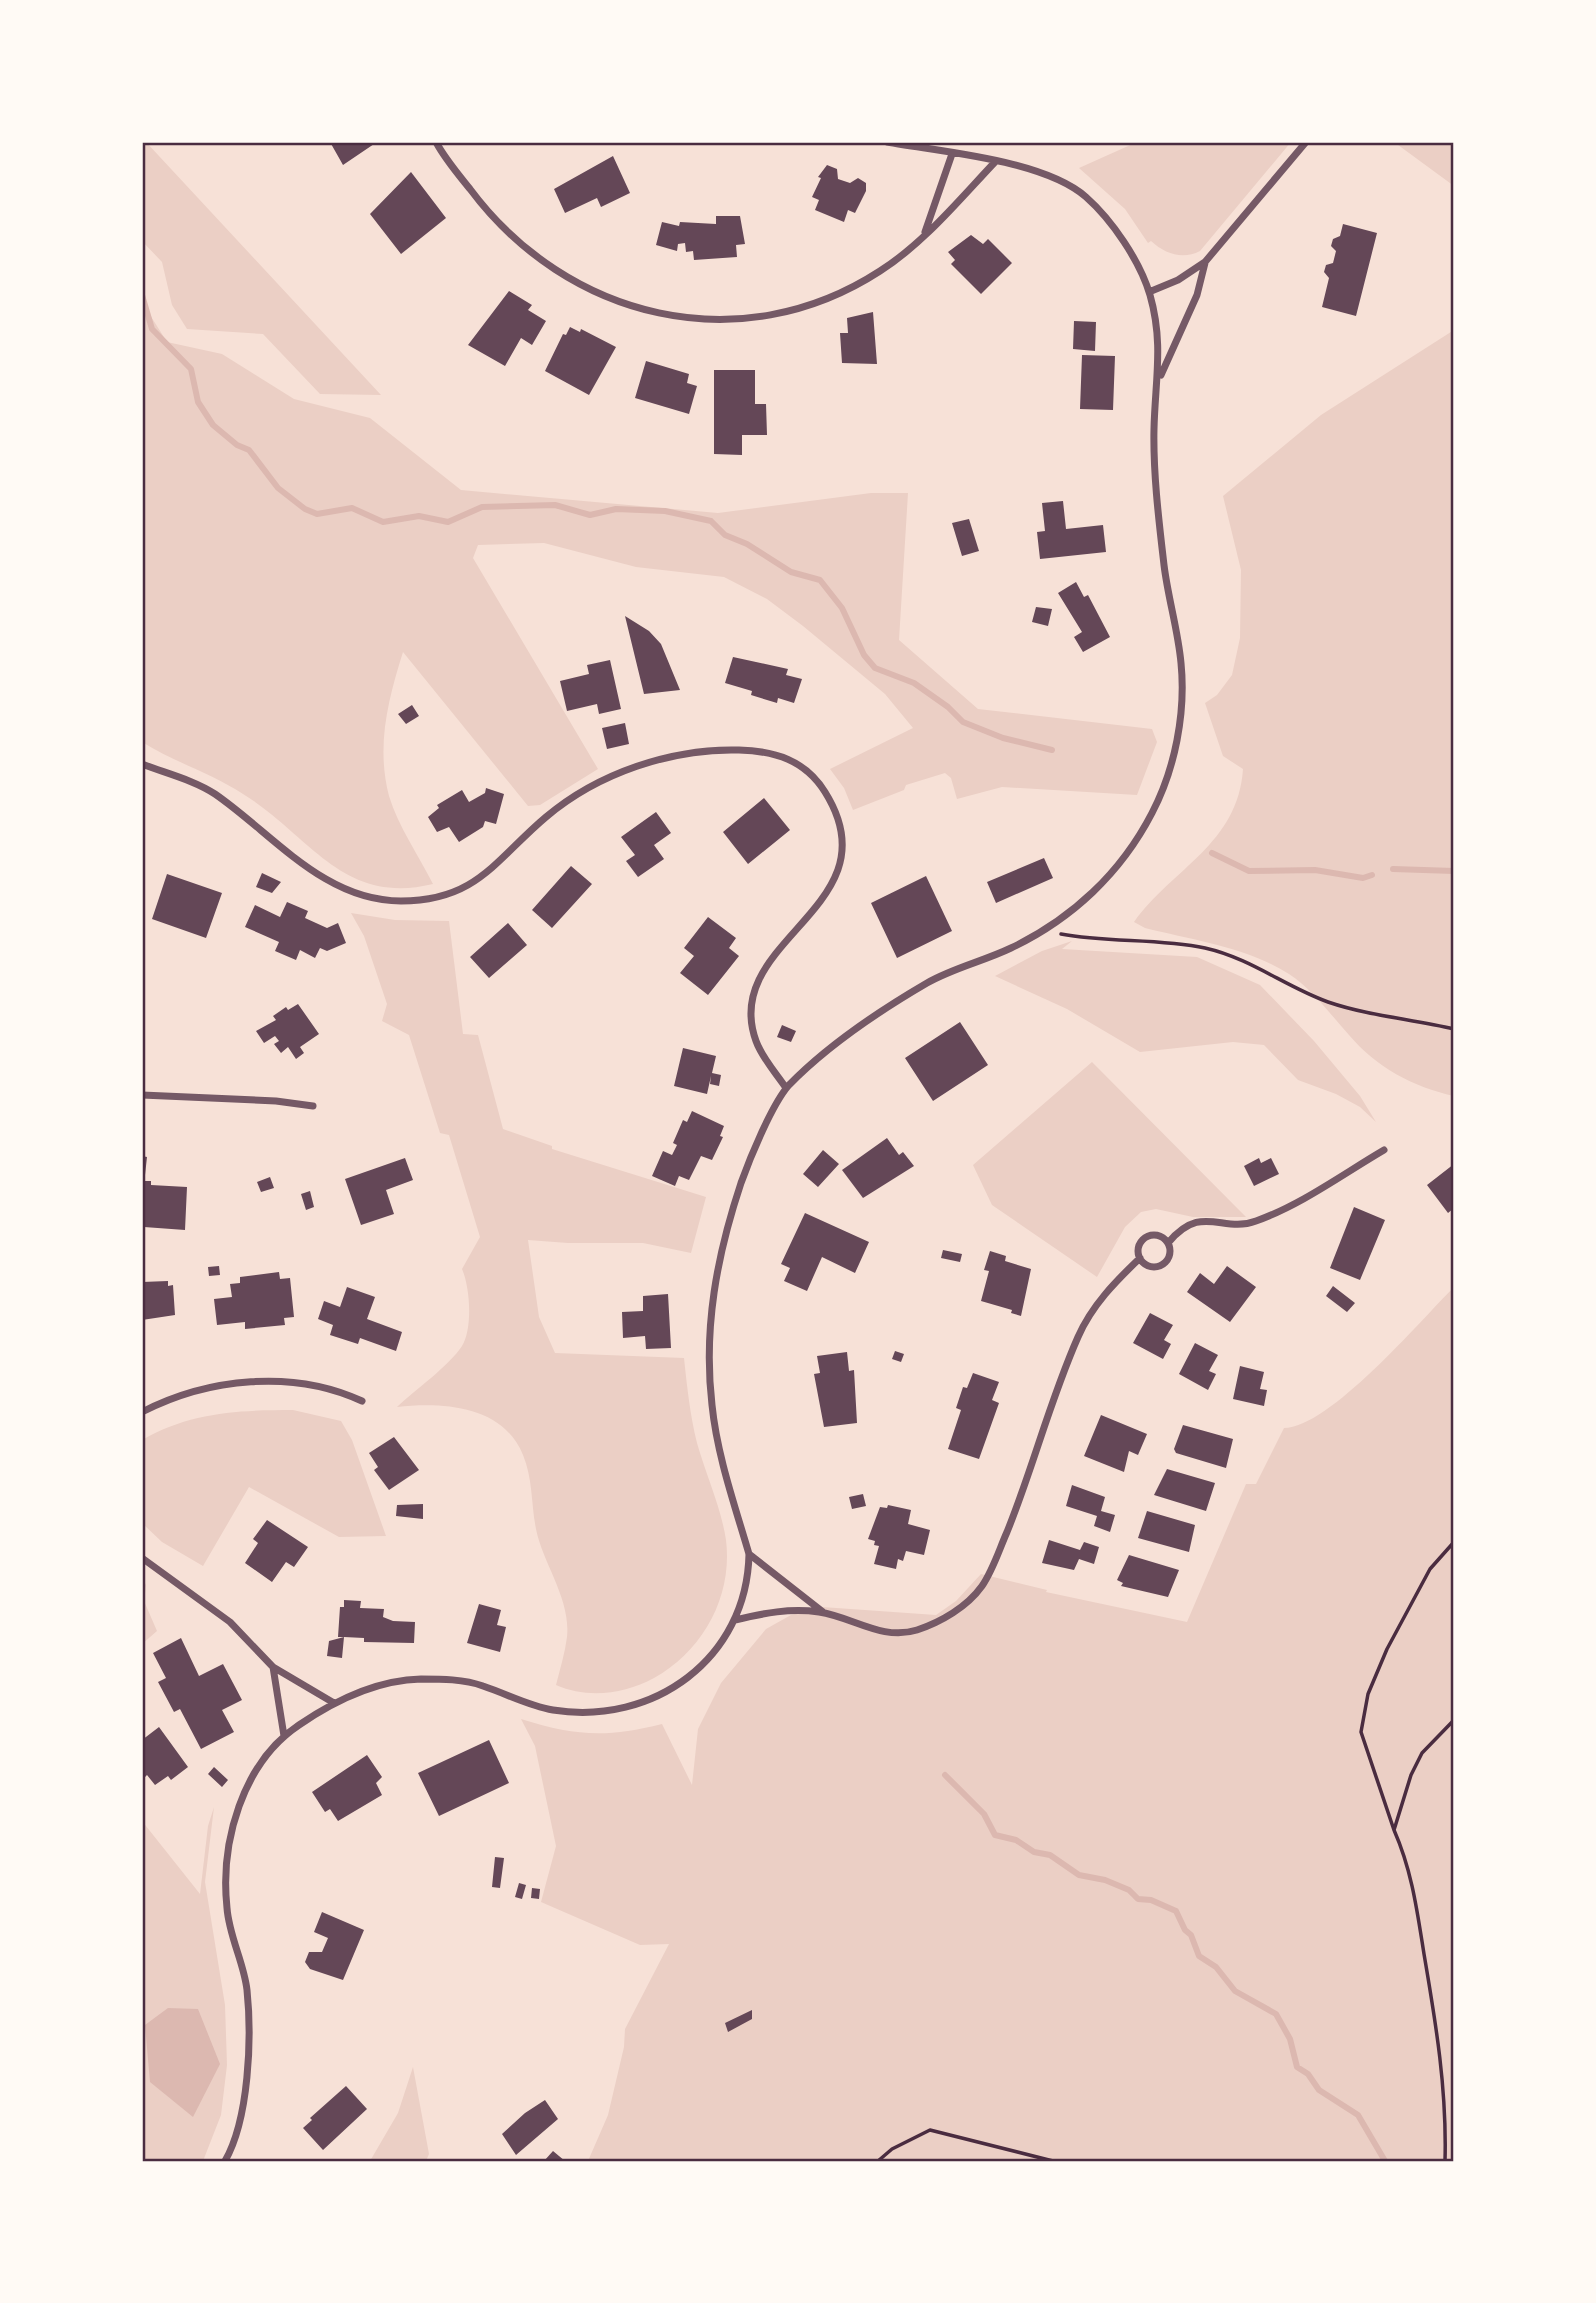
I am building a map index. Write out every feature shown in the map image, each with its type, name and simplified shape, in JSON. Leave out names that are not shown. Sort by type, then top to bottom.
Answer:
[{"type":"street","points":[[436,142],[487,212],[537,260],[581,287],[629,307],[680,317],[733,319],[797,308],[834,296],[880,271],[922,238],[995,162]]},
{"type":"street","points":[[225,2161],[239,2125],[246,2088],[247,1989],[227,1910],[225,1873],[230,1838],[240,1802],[257,1770],[284,1736],[334,1703],[382,1684],[417,1679],[448,1679],[481,1685],[550,1710],[608,1713],[637,1706],[687,1679],[709,1658],[735,1619],[749,1573],[749,1554],[712,1406],[709,1323],[722,1241],[749,1160],[786,1088],[859,1027],[931,981],[1014,947],[1096,891],[1128,853],[1154,810],[1171,764],[1181,715],[1181,665],[1164,565],[1154,430],[1160,377],[1156,321],[1149,292],[1127,249],[1085,196],[1041,172],[887,142]]},
{"type":"street","points":[[1149,292],[1178,280],[1205,262],[1307,142]]},
{"type":"street","points":[[922,238],[939,197],[952,154]]},
{"type":"street","points":[[1160,377],[1198,295],[1205,262]]},
{"type":"street","points":[[142,764],[212,792],[325,880],[349,892],[400,901],[427,899],[475,882],[497,867],[547,816],[600,782],[660,759],[729,750],[764,750],[794,760],[814,777],[830,799],[837,815],[841,850],[834,884],[770,961],[753,997],[755,1039],[786,1088]]},
{"type":"street","points":[[142,1095],[276,1101],[313,1106]]},
{"type":"street","points":[[1168,1243],[1181,1227],[1201,1221],[1254,1223],[1296,1202],[1384,1150]]},
{"type":"street","points":[[1155,1235],[1168,1243],[1170,1253],[1161,1264],[1147,1265],[1140,1258],[1139,1247],[1145,1238],[1155,1235]]},
{"type":"street","points":[[735,1619],[784,1609],[823,1612],[881,1632],[914,1631],[961,1607],[982,1586],[1021,1498],[1054,1398],[1079,1334],[1106,1291],[1140,1258]]},
{"type":"street","points":[[142,1412],[168,1399],[202,1388],[269,1381],[320,1387],[362,1401]]},
{"type":"street","points":[[749,1554],[823,1612]]},
{"type":"street","points":[[142,1558],[230,1622],[273,1667],[334,1703]]},
{"type":"street","points":[[273,1667],[284,1736]]},
{"type":"path","points":[[1041,931],[1091,940],[1205,948],[1256,965],[1325,1000],[1362,1013],[1420,1021],[1454,1030]]},
{"type":"path","points":[[1445,2161],[1446,2115],[1442,2056],[1409,1864],[1394,1830],[1361,1732],[1368,1694],[1387,1649],[1430,1569],[1454,1542]]},
{"type":"path","points":[[1394,1830],[1411,1775],[1422,1753],[1454,1720]]},
{"type":"path","points":[[878,2161],[892,2149],[930,2130],[1053,2161]]},
{"type":"shaded area","points":[[142,142],[146,142],[381,395],[320,394],[263,334],[187,329],[172,305],[162,262],[142,241]]},
{"type":"shaded area","points":[[1137,142],[1291,142],[1200,251],[1181,255],[1168,252],[1151,241],[1148,243],[1125,209],[1079,168]]},
{"type":"shaded area","points":[[1394,142],[1454,142],[1454,186]]},
{"type":"shaded area","points":[[142,287],[150,315],[167,342],[222,354],[294,399],[370,418],[461,490],[718,513],[871,493],[908,493],[899,640],[978,709],[1152,729],[1157,742],[1137,795],[1002,787],[957,799],[951,778],[945,773],[906,785],[904,790],[853,810],[844,788],[830,769],[913,728],[885,694],[767,599],[724,577],[636,567],[544,543],[478,545],[473,558],[598,769],[540,805],[528,806],[403,652],[386,723],[385,777],[398,818],[433,884],[401,888],[374,885],[351,876],[329,863],[243,794],[142,742]]},
{"type":"shaded area","points":[[1454,330],[1454,1096],[1424,1087],[1383,1066],[1360,1046],[1306,987],[1289,974],[1255,957],[1145,928],[1134,922],[1217,836],[1238,795],[1243,769],[1223,756],[1205,703],[1217,695],[1232,675],[1240,638],[1241,570],[1223,496],[1321,415]]},
{"type":"shaded area","points":[[351,913],[395,920],[449,921],[463,1034],[478,1035],[503,1129],[552,1146],[552,1149],[706,1197],[691,1253],[643,1243],[528,1240],[539,1317],[555,1353],[684,1358],[695,1432],[721,1515],[727,1561],[725,1581],[711,1620],[687,1653],[671,1667],[631,1688],[593,1693],[556,1685],[567,1637],[565,1609],[540,1542],[534,1520],[529,1473],[514,1438],[501,1426],[469,1410],[433,1405],[397,1407],[440,1370],[462,1346],[468,1329],[469,1308],[462,1269],[480,1237],[449,1135],[440,1133],[409,1035],[382,1021],[387,1004],[364,936]]},
{"type":"shaded area","points":[[1072,941],[1062,949],[1197,957],[1260,985],[1314,1041],[1360,1096],[1376,1122],[1360,1107],[1336,1094],[1298,1080],[1264,1045],[1233,1042],[1140,1052],[1067,1009],[995,976],[1042,951]]},
{"type":"shaded area","points":[[1092,1062],[1246,1217],[1193,1217],[1156,1209],[1141,1212],[1125,1227],[1097,1277],[992,1205],[973,1165]]},
{"type":"shaded area","points":[[1454,1287],[1454,2161],[588,2161],[608,2115],[624,2047],[625,2029],[669,1944],[640,1945],[541,1902],[556,1846],[535,1746],[521,1719],[558,1729],[591,1733],[624,1732],[662,1724],[692,1785],[698,1729],[721,1683],[766,1629],[791,1615],[822,1607],[936,1615],[956,1601],[981,1574],[1047,1590],[1046,1592],[1187,1622],[1246,1484],[1256,1484],[1284,1428],[1303,1423],[1325,1411],[1349,1392],[1397,1347]]},
{"type":"shaded area","points":[[293,1410],[341,1421],[352,1440],[386,1536],[339,1537],[249,1487],[203,1566],[162,1542],[142,1523],[142,1440],[178,1424],[215,1414]]},
{"type":"shaded area","points":[[142,1577],[146,1585],[144,1601],[157,1631],[142,1644]]},
{"type":"shaded area","points":[[214,1807],[205,1882],[225,2005],[227,2065],[221,2115],[203,2161],[142,2161],[142,1821],[200,1894],[208,1826]]},
{"type":"shaded area","points":[[168,2008],[198,2009],[220,2064],[193,2117],[150,2082],[145,2025]]},
{"type":"shaded area","points":[[413,2067],[429,2154],[426,2161],[370,2161],[398,2113]]},
{"type":"building","points":[[330,142],[377,142],[343,165]]},
{"type":"building","points":[[613,156],[630,193],[601,207],[597,198],[565,213],[554,189]]},
{"type":"building","points":[[827,165],[837,169],[838,179],[850,183],[858,178],[866,183],[866,191],[855,213],[848,210],[844,222],[815,210],[819,200],[812,197],[821,178],[818,177]]},
{"type":"building","points":[[411,172],[446,218],[401,254],[370,214]]},
{"type":"building","points":[[716,216],[740,216],[745,244],[736,245],[737,257],[694,260],[693,251],[686,252],[685,243],[678,244],[677,251],[656,245],[662,222],[679,226],[680,222],[716,224]]},
{"type":"building","points":[[1343,224],[1377,233],[1356,316],[1322,307],[1329,278],[1324,272],[1326,265],[1333,263],[1336,251],[1331,246],[1333,239],[1340,236]]},
{"type":"building","points":[[971,235],[983,244],[988,239],[1012,263],[981,294],[951,264],[955,260],[948,252]]},
{"type":"building","points":[[509,291],[532,305],[528,310],[546,321],[532,345],[521,338],[505,366],[468,345]]},
{"type":"building","points":[[873,312],[877,364],[842,363],[840,333],[848,333],[847,318]]},
{"type":"building","points":[[1074,321],[1096,322],[1095,351],[1073,349]]},
{"type":"building","points":[[570,327],[580,332],[581,329],[616,347],[589,395],[545,371],[563,334],[566,335]]},
{"type":"building","points":[[1082,355],[1115,356],[1113,410],[1080,409]]},
{"type":"building","points":[[646,361],[689,374],[687,383],[697,386],[689,414],[635,398]]},
{"type":"building","points":[[714,370],[755,370],[755,404],[766,404],[767,435],[742,435],[742,455],[714,454]]},
{"type":"building","points":[[1063,501],[1066,529],[1103,525],[1106,552],[1040,559],[1037,532],[1045,531],[1042,503]]},
{"type":"building","points":[[969,519],[979,551],[962,556],[952,523]]},
{"type":"building","points":[[1076,582],[1084,597],[1088,595],[1110,637],[1083,652],[1074,637],[1082,632],[1058,593]]},
{"type":"building","points":[[1036,607],[1052,609],[1048,626],[1032,622]]},
{"type":"building","points":[[625,616],[649,631],[661,644],[680,690],[644,694]]},
{"type":"building","points":[[733,657],[788,669],[786,675],[802,679],[794,703],[778,698],[777,703],[751,695],[752,691],[725,683]]},
{"type":"building","points":[[610,660],[621,709],[599,714],[597,704],[567,711],[560,681],[589,674],[587,665]]},
{"type":"building","points":[[412,705],[419,716],[406,724],[398,714]]},
{"type":"building","points":[[625,723],[629,744],[607,749],[602,728]]},
{"type":"building","points":[[486,788],[504,794],[496,824],[485,821],[483,827],[459,842],[449,827],[437,832],[428,817],[439,808],[437,805],[462,790],[469,802],[485,793]]},
{"type":"building","points":[[764,798],[790,830],[748,864],[723,832]]},
{"type":"building","points":[[656,812],[671,833],[654,845],[664,859],[638,877],[626,861],[635,855],[621,837]]},
{"type":"building","points":[[1044,858],[1053,878],[996,903],[987,882]]},
{"type":"building","points":[[571,866],[592,884],[552,928],[532,910]]},
{"type":"building","points":[[262,873],[281,882],[272,893],[256,887]]},
{"type":"building","points":[[167,874],[222,893],[206,938],[152,919]]},
{"type":"building","points":[[926,876],[952,931],[897,958],[871,903]]},
{"type":"building","points":[[287,902],[308,911],[305,918],[327,928],[338,923],[346,943],[327,951],[320,948],[315,958],[300,950],[296,960],[275,951],[279,942],[245,927],[255,905],[280,917]]},
{"type":"building","points":[[708,917],[736,938],[729,948],[739,956],[708,995],[680,973],[694,956],[684,948]]},
{"type":"building","points":[[508,923],[527,945],[489,978],[470,957]]},
{"type":"building","points":[[298,1004],[319,1034],[300,1047],[304,1053],[296,1059],[288,1047],[281,1053],[274,1044],[279,1041],[275,1036],[264,1043],[256,1031],[276,1020],[273,1016],[286,1007],[288,1010]]},
{"type":"building","points":[[960,1022],[988,1065],[933,1101],[905,1058]]},
{"type":"building","points":[[782,1025],[796,1031],[791,1042],[777,1037]]},
{"type":"building","points":[[683,1048],[716,1056],[712,1073],[721,1075],[719,1086],[710,1084],[711,1076],[707,1094],[674,1086]]},
{"type":"building","points":[[692,1111],[724,1126],[720,1136],[723,1137],[712,1160],[701,1156],[689,1180],[679,1176],[675,1186],[652,1176],[663,1151],[672,1155],[677,1145],[673,1143],[683,1120],[687,1122]]},
{"type":"building","points":[[887,1138],[899,1155],[903,1152],[914,1166],[863,1198],[842,1170]]},
{"type":"building","points":[[823,1150],[839,1164],[818,1187],[803,1174]]},
{"type":"building","points":[[142,1156],[147,1157],[145,1175],[142,1175]]},
{"type":"building","points":[[405,1158],[413,1180],[386,1190],[394,1214],[361,1225],[345,1179]]},
{"type":"building","points":[[1259,1158],[1261,1163],[1271,1158],[1279,1174],[1254,1186],[1244,1166]]},
{"type":"building","points":[[1454,1164],[1454,1208],[1448,1213],[1427,1185]]},
{"type":"building","points":[[270,1177],[274,1188],[261,1192],[257,1182]]},
{"type":"building","points":[[142,1181],[151,1181],[151,1185],[187,1187],[185,1230],[144,1227]]},
{"type":"building","points":[[310,1191],[314,1207],[306,1210],[301,1194]]},
{"type":"building","points":[[1354,1207],[1385,1220],[1360,1280],[1330,1268]]},
{"type":"building","points":[[805,1213],[869,1242],[855,1273],[822,1257],[807,1291],[784,1281],[790,1268],[781,1264]]},
{"type":"building","points":[[943,1250],[962,1254],[960,1262],[941,1258]]},
{"type":"building","points":[[990,1251],[1006,1256],[1005,1261],[1031,1269],[1021,1316],[1011,1313],[1012,1310],[981,1301],[989,1271],[984,1270]]},
{"type":"building","points":[[219,1266],[220,1275],[209,1276],[208,1267]]},
{"type":"building","points":[[1227,1266],[1256,1287],[1230,1322],[1187,1292],[1200,1273],[1214,1284]]},
{"type":"building","points":[[279,1272],[280,1279],[290,1278],[294,1317],[284,1318],[285,1325],[245,1329],[245,1322],[217,1325],[214,1299],[232,1297],[230,1284],[240,1283],[240,1277]]},
{"type":"building","points":[[168,1281],[168,1286],[173,1285],[175,1315],[142,1320],[142,1282]]},
{"type":"building","points":[[1333,1286],[1355,1303],[1347,1312],[1326,1296]]},
{"type":"building","points":[[347,1287],[375,1297],[367,1319],[402,1332],[396,1351],[360,1338],[358,1344],[330,1335],[333,1325],[318,1319],[324,1301],[340,1307]]},
{"type":"building","points":[[668,1294],[671,1348],[646,1349],[645,1336],[623,1338],[622,1312],[643,1311],[643,1296]]},
{"type":"building","points":[[1150,1313],[1173,1325],[1164,1340],[1171,1344],[1163,1359],[1133,1343]]},
{"type":"building","points":[[1195,1343],[1218,1355],[1209,1371],[1216,1374],[1208,1390],[1179,1374]]},
{"type":"building","points":[[895,1351],[904,1354],[901,1362],[892,1359]]},
{"type":"building","points":[[847,1352],[849,1371],[854,1370],[857,1423],[824,1427],[814,1374],[820,1373],[817,1356]]},
{"type":"building","points":[[1240,1366],[1264,1372],[1260,1389],[1267,1390],[1264,1406],[1233,1399]]},
{"type":"building","points":[[973,1373],[999,1382],[992,1400],[999,1403],[979,1459],[948,1449],[961,1410],[956,1408],[963,1387],[967,1388]]},
{"type":"building","points":[[1101,1415],[1147,1434],[1138,1455],[1129,1451],[1124,1472],[1084,1456]]},
{"type":"building","points":[[1183,1425],[1233,1439],[1226,1468],[1176,1453],[1174,1449]]},
{"type":"building","points":[[394,1437],[419,1470],[389,1490],[374,1470],[378,1467],[369,1453]]},
{"type":"building","points":[[1167,1469],[1215,1483],[1206,1511],[1154,1495]]},
{"type":"building","points":[[1072,1485],[1105,1497],[1101,1511],[1115,1515],[1110,1532],[1094,1526],[1097,1516],[1066,1506]]},
{"type":"building","points":[[863,1494],[866,1506],[852,1509],[849,1497]]},
{"type":"building","points":[[423,1504],[423,1519],[396,1516],[397,1505]]},
{"type":"building","points":[[888,1505],[911,1510],[908,1524],[930,1530],[924,1555],[906,1551],[903,1561],[898,1559],[896,1569],[874,1564],[879,1546],[868,1539],[880,1507],[887,1508]]},
{"type":"building","points":[[1147,1511],[1195,1525],[1189,1552],[1138,1538]]},
{"type":"building","points":[[267,1520],[308,1547],[294,1567],[286,1562],[272,1582],[245,1563],[258,1543],[253,1539]]},
{"type":"building","points":[[1049,1540],[1080,1550],[1084,1542],[1099,1547],[1094,1564],[1079,1559],[1074,1570],[1042,1563]]},
{"type":"building","points":[[1129,1555],[1179,1570],[1168,1597],[1121,1586],[1123,1583],[1117,1580]]},
{"type":"building","points":[[344,1600],[361,1601],[360,1608],[384,1609],[383,1617],[393,1621],[415,1622],[414,1643],[364,1642],[364,1638],[338,1637],[340,1607],[344,1607]]},
{"type":"building","points":[[479,1604],[501,1610],[497,1625],[506,1627],[500,1652],[467,1643]]},
{"type":"building","points":[[344,1637],[342,1658],[327,1656],[329,1641]]},
{"type":"building","points":[[181,1638],[199,1676],[223,1664],[242,1700],[222,1710],[234,1732],[201,1749],[180,1709],[174,1712],[158,1682],[166,1678],[153,1653]]},
{"type":"building","points":[[159,1727],[188,1767],[171,1780],[168,1776],[155,1785],[147,1775],[142,1780],[142,1746],[145,1744],[142,1740]]},
{"type":"building","points":[[489,1740],[509,1783],[439,1816],[418,1773]]},
{"type":"building","points":[[367,1755],[382,1777],[376,1783],[382,1795],[338,1821],[330,1809],[325,1812],[312,1792]]},
{"type":"building","points":[[214,1767],[228,1780],[222,1787],[208,1774]]},
{"type":"building","points":[[495,1857],[504,1858],[500,1888],[492,1887]]},
{"type":"building","points":[[519,1883],[526,1885],[522,1899],[515,1897]]},
{"type":"building","points":[[532,1888],[540,1889],[539,1899],[531,1898]]},
{"type":"building","points":[[322,1912],[364,1930],[343,1980],[310,1969],[305,1962],[309,1952],[322,1952],[328,1938],[314,1932]]},
{"type":"building","points":[[752,2010],[752,2019],[728,2032],[725,2023]]},
{"type":"building","points":[[346,2086],[367,2109],[323,2150],[303,2128],[312,2120],[310,2118]]},
{"type":"building","points":[[545,2100],[558,2119],[516,2155],[502,2134],[525,2113]]},
{"type":"building","points":[[553,2151],[565,2161],[544,2161]]},
{"type":"waterway","points":[[142,295],[152,329],[191,369],[198,402],[213,425],[237,445],[249,450],[278,488],[305,509],[317,514],[352,508],[383,522],[419,516],[448,522],[482,507],[555,505],[590,515],[616,509],[665,511],[711,521],[725,535],[747,544],[791,572],[820,580],[842,608],[864,655],[875,668],[914,683],[948,707],[963,722],[1003,738],[1052,750]]},
{"type":"waterway","points":[[1212,853],[1249,871],[1315,870],[1363,878],[1372,875]]},
{"type":"waterway","points":[[1393,869],[1454,871]]},
{"type":"waterway","points":[[945,1775],[984,1814],[995,1835],[1016,1840],[1034,1852],[1050,1855],[1079,1875],[1105,1880],[1129,1890],[1138,1899],[1151,1900],[1176,1911],[1185,1930],[1191,1935],[1199,1956],[1216,1967],[1235,1991],[1276,2014],[1290,2039],[1297,2067],[1308,2074],[1319,2090],[1358,2115],[1385,2161]]}]
